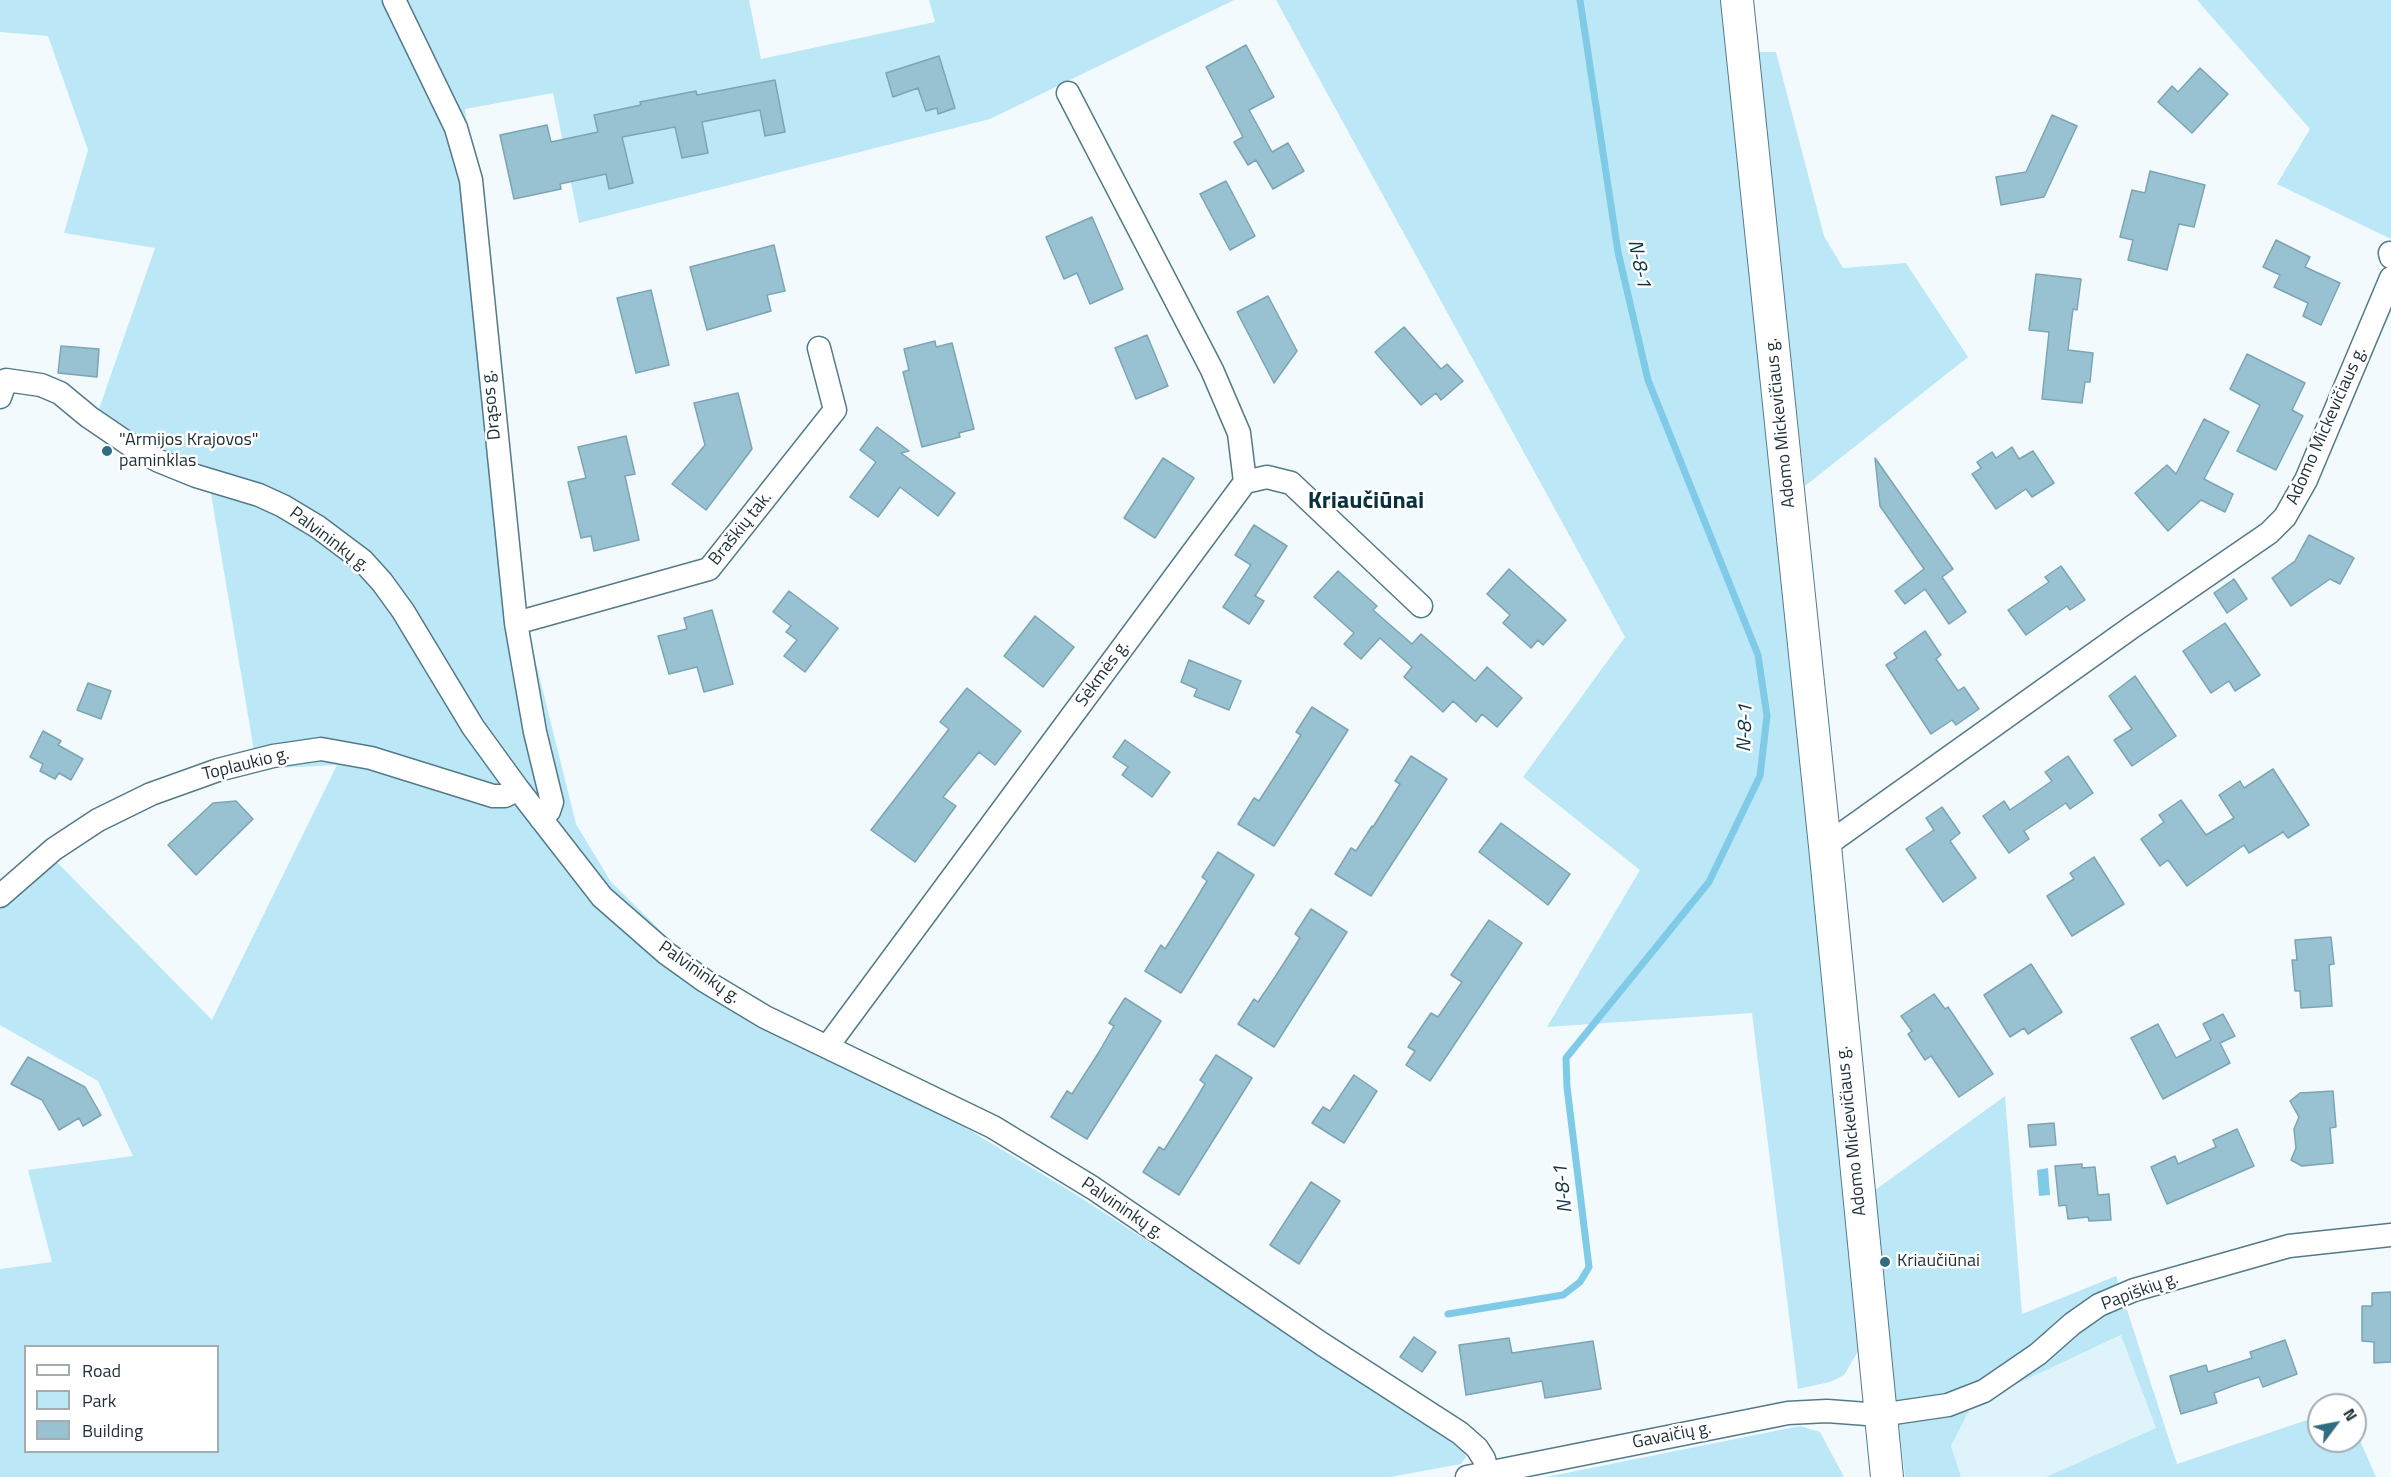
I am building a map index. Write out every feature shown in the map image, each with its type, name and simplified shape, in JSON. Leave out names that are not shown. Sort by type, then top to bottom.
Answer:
[{"type":"main road","name":"Adomo Mickevičiaus g.","points":[[1737,0],[1825,846],[1887,1477]]},
{"type":"street","name":"Drąsos g.","points":[[394,0],[456,128],[471,180],[516,623],[536,732],[552,802],[549,811],[541,819]]},
{"type":"street","points":[[1068,93],[1212,370],[1239,433],[1245,482],[1267,477],[1291,483],[1421,606]]},
{"type":"street","points":[[2390,253],[2391,257]]},
{"type":"street","name":"Adomo Mickevičiaus g.","points":[[1825,846],[2132,627],[2269,533],[2285,517],[2306,480],[2391,278]]},
{"type":"street","name":"Braškių tak.","points":[[516,623],[709,569],[835,410],[819,348]]},
{"type":"street","name":"Palvininkų g.","points":[[3,388],[41,385],[60,393],[98,423],[159,461],[196,476],[259,495],[318,527],[362,560],[403,610],[473,727],[602,897],[666,952],[705,981],[765,1017],[993,1127],[1093,1188],[1322,1344],[1460,1433],[1477,1448],[1484,1458],[1481,1476]]},
{"type":"street","name":"Sėkmės g.","points":[[827,1047],[1245,482]]},
{"type":"street","name":"Toplaukio g.","points":[[0,896],[54,849],[98,820],[151,794],[218,770],[273,756],[321,749],[371,758],[493,796],[505,796],[518,789]]},
{"type":"street","name":"Papiškių g.","points":[[1880,1415],[1948,1405],[1984,1391],[2038,1354],[2072,1324],[2099,1305],[2134,1290],[2289,1246],[2391,1235]]},
{"type":"street","name":"Gavaičių g.","points":[[1481,1476],[1788,1413],[1827,1411],[1880,1415]]},
{"type":"shaded area","points":[[2048,1168],[2050,1195],[2039,1196],[2037,1170]]},
{"type":"shaded area","points":[[2122,1335],[2157,1428],[2046,1477],[1961,1477],[1951,1446],[1972,1405]]},
{"type":"green space","points":[[0,0],[749,0],[761,59],[935,22],[929,0],[1234,0],[990,119],[579,223],[553,93],[465,109],[529,635],[576,824],[611,882],[686,956],[809,1048],[956,1122],[1075,1194],[1460,1444],[1466,1457],[1461,1464],[1390,1477],[0,1477],[0,1269],[52,1262],[28,1170],[133,1156],[98,1081],[0,1025],[0,902],[52,857],[212,1020],[337,765],[257,769],[207,470],[154,446],[98,412],[155,248],[64,233],[88,150],[48,36],[0,32]]},
{"type":"green space","points":[[1276,0],[1724,0],[1860,1348],[1844,1375],[1830,1382],[1798,1389],[1752,1013],[1547,1027],[1640,870],[1523,777],[1625,637]]},
{"type":"green space","points":[[2197,0],[2391,0],[2391,239],[2277,184],[2310,129]]},
{"type":"green space","points":[[1756,52],[1776,52],[1824,236],[1843,268],[1906,263],[1968,357],[1805,486]]},
{"type":"green space","points":[[2005,1096],[2022,1314],[2116,1276],[2177,1464],[2307,1420],[2307,1453],[2366,1453],[2376,1477],[2046,1477],[2156,1428],[2121,1335],[1972,1405],[1951,1446],[1961,1477],[1905,1477],[1871,1193]]},
{"type":"green space","points":[[1800,1426],[1820,1432],[1844,1477],[1546,1477]]},
{"type":"building","points":[[1246,45],[1274,97],[1249,110],[1272,152],[1288,143],[1304,171],[1273,189],[1256,160],[1248,165],[1234,142],[1243,137],[1206,67]]},
{"type":"building","points":[[939,56],[955,108],[938,114],[937,108],[926,111],[918,88],[893,97],[886,73]]},
{"type":"building","points":[[2200,68],[2228,94],[2192,133],[2158,102],[2172,86],[2178,92]]},
{"type":"building","points":[[775,80],[785,132],[765,136],[760,110],[702,122],[708,153],[682,158],[675,127],[622,137],[633,183],[609,189],[606,174],[560,184],[561,189],[514,199],[500,135],[547,125],[551,142],[598,132],[594,115],[641,105],[640,102],[696,91],[697,95]]},
{"type":"building","points":[[2052,115],[2077,126],[2044,197],[2001,205],[1996,177],[2026,172]]},
{"type":"building","points":[[2150,171],[2205,185],[2194,227],[2179,224],[2167,270],[2128,260],[2133,240],[2120,237],[2132,190],[2145,193]]},
{"type":"building","points":[[1226,181],[1255,236],[1230,250],[1200,194]]},
{"type":"building","points":[[1092,217],[1123,289],[1090,304],[1077,273],[1064,279],[1046,237]]},
{"type":"building","points":[[2276,240],[2310,257],[2305,267],[2340,283],[2321,325],[2303,316],[2308,303],[2274,287],[2280,275],[2263,267]]},
{"type":"building","points":[[774,245],[785,291],[767,295],[771,311],[707,330],[690,267]]},
{"type":"building","points":[[2036,274],[2081,279],[2077,310],[2073,309],[2068,350],[2093,353],[2090,382],[2085,382],[2082,403],[2042,399],[2049,332],[2029,330]]},
{"type":"building","points":[[651,290],[669,365],[636,373],[617,298]]},
{"type":"building","points":[[1268,296],[1297,351],[1274,383],[1237,312]]},
{"type":"building","points":[[1404,327],[1441,369],[1447,364],[1463,381],[1441,400],[1436,393],[1421,405],[1375,352]]},
{"type":"building","points":[[1147,335],[1168,386],[1136,399],[1115,348]]},
{"type":"building","points":[[935,341],[936,347],[952,343],[974,429],[959,433],[960,437],[922,447],[903,372],[909,370],[904,349]]},
{"type":"building","points":[[61,346],[99,349],[97,377],[58,373]]},
{"type":"building","points":[[2247,354],[2305,383],[2292,410],[2303,416],[2276,470],[2237,451],[2260,405],[2230,389]]},
{"type":"building","points":[[738,393],[752,449],[706,510],[672,484],[705,445],[694,403]]},
{"type":"building","points":[[2204,419],[2229,432],[2204,479],[2233,494],[2225,512],[2201,500],[2168,531],[2135,493],[2167,465],[2176,474]]},
{"type":"building","points":[[877,427],[909,451],[901,453],[955,493],[938,516],[900,487],[878,517],[850,497],[876,462],[860,450]]},
{"type":"building","points":[[626,436],[635,474],[625,476],[639,540],[594,551],[591,536],[581,538],[568,482],[586,478],[578,447]]},
{"type":"building","points":[[2012,447],[2019,459],[2033,451],[2054,483],[2032,497],[2026,489],[1996,509],[1972,474],[1981,468],[1977,462],[1992,452],[1996,458]]},
{"type":"building","points":[[1163,458],[1194,478],[1155,538],[1124,518]]},
{"type":"building","points":[[1875,458],[1953,569],[1942,577],[1966,612],[1949,624],[1925,589],[1905,604],[1895,591],[1924,569],[1880,506]]},
{"type":"building","points":[[1254,525],[1287,546],[1255,596],[1264,601],[1249,624],[1223,607],[1251,565],[1235,555]]},
{"type":"building","points":[[2309,535],[2354,558],[2340,584],[2330,579],[2291,606],[2272,578],[2295,561]]},
{"type":"building","points":[[2061,566],[2085,600],[2070,610],[2067,606],[2026,635],[2008,610],[2049,582],[2045,577]]},
{"type":"building","points":[[1509,569],[1566,620],[1543,645],[1538,640],[1531,648],[1503,623],[1510,615],[1487,594]]},
{"type":"building","points":[[1338,571],[1377,606],[1373,610],[1412,644],[1421,634],[1475,681],[1487,667],[1522,698],[1497,727],[1482,714],[1476,722],[1453,701],[1443,712],[1404,677],[1412,667],[1380,638],[1361,659],[1344,644],[1354,633],[1314,597]]},
{"type":"building","points":[[2234,579],[2247,599],[2227,613],[2214,593]]},
{"type":"building","points":[[789,591],[838,628],[805,672],[784,656],[797,640],[786,632],[791,626],[773,612]]},
{"type":"building","points":[[712,610],[733,684],[704,692],[697,667],[669,674],[658,636],[687,629],[684,618]]},
{"type":"building","points":[[1035,616],[1074,647],[1043,687],[1004,656]]},
{"type":"building","points":[[2225,623],[2260,675],[2235,691],[2229,681],[2211,693],[2183,651]]},
{"type":"building","points":[[1925,631],[1941,655],[1936,659],[1958,691],[1964,687],[1979,709],[1956,725],[1952,720],[1931,734],[1886,665],[1897,658],[1894,653]]},
{"type":"building","points":[[1189,660],[1241,681],[1229,710],[1194,696],[1197,689],[1181,682]]},
{"type":"building","points":[[2135,676],[2176,736],[2132,766],[2114,740],[2132,729],[2109,696]]},
{"type":"building","points":[[88,683],[111,691],[101,719],[77,710]]},
{"type":"building","points":[[967,688],[1021,731],[995,765],[979,752],[943,797],[956,806],[915,862],[871,830],[949,729],[940,722]]},
{"type":"building","points":[[1312,707],[1348,730],[1274,846],[1238,824],[1254,798],[1259,801],[1284,762],[1301,735],[1296,732]]},
{"type":"building","points":[[43,731],[61,741],[58,745],[83,759],[71,780],[59,773],[55,779],[40,771],[43,764],[30,757]]},
{"type":"building","points":[[1125,740],[1170,772],[1152,797],[1122,775],[1128,767],[1113,757]]},
{"type":"building","points":[[1411,756],[1447,779],[1371,896],[1335,874],[1351,848],[1356,851],[1373,827],[1400,784],[1395,781]]},
{"type":"building","points":[[2068,756],[2093,793],[2070,809],[2066,803],[2024,831],[2029,839],[2009,853],[1983,816],[2004,801],[2010,810],[2052,781],[2045,772]]},
{"type":"building","points":[[2273,769],[2309,825],[2288,838],[2283,832],[2249,853],[2244,845],[2187,886],[2168,860],[2160,866],[2141,839],[2164,822],[2159,815],[2181,800],[2206,835],[2234,818],[2219,795],[2240,781],[2244,788]]},
{"type":"building","points":[[236,801],[253,819],[196,875],[168,845],[213,803]]},
{"type":"building","points":[[1942,807],[1960,833],[1950,841],[1976,878],[1943,902],[1906,849],[1934,830],[1926,818]]},
{"type":"building","points":[[1501,823],[1570,874],[1548,905],[1479,852]]},
{"type":"building","points":[[1218,852],[1254,875],[1181,993],[1145,971],[1161,945],[1165,949],[1192,906],[1207,881],[1202,877]]},
{"type":"building","points":[[2094,857],[2124,904],[2072,936],[2047,896],[2074,879],[2070,873]]},
{"type":"building","points":[[1311,909],[1347,932],[1274,1047],[1238,1024],[1254,999],[1258,1002],[1300,938],[1295,934]]},
{"type":"building","points":[[1489,920],[1522,943],[1430,1081],[1406,1065],[1415,1051],[1408,1047],[1431,1013],[1438,1017],[1462,982],[1451,975]]},
{"type":"building","points":[[2331,937],[2334,964],[2329,965],[2332,1006],[2301,1008],[2300,991],[2295,991],[2292,960],[2297,960],[2295,940]]},
{"type":"building","points":[[2031,964],[2062,1012],[2028,1034],[2024,1028],[2010,1037],[1984,995]]},
{"type":"building","points":[[1934,994],[1945,1009],[1948,1007],[1993,1074],[1959,1097],[1931,1056],[1925,1060],[1908,1034],[1912,1031],[1901,1016]]},
{"type":"building","points":[[1125,998],[1161,1021],[1087,1139],[1051,1117],[1067,1091],[1072,1094],[1099,1052],[1114,1026],[1109,1023]]},
{"type":"building","points":[[2223,1014],[2235,1036],[2220,1043],[2230,1063],[2163,1099],[2131,1038],[2158,1024],[2176,1058],[2211,1040],[2203,1024]]},
{"type":"building","points":[[1216,1055],[1252,1078],[1179,1195],[1143,1172],[1159,1147],[1164,1150],[1190,1109],[1205,1084],[1200,1080]]},
{"type":"building","points":[[28,1057],[85,1087],[101,1115],[83,1126],[79,1118],[59,1130],[42,1100],[11,1084]]},
{"type":"building","points":[[1354,1075],[1377,1091],[1344,1143],[1312,1123],[1323,1107],[1330,1111]]},
{"type":"building","points":[[2333,1091],[2336,1127],[2330,1128],[2333,1163],[2302,1166],[2291,1160],[2296,1148],[2294,1129],[2299,1117],[2290,1101],[2300,1093]]},
{"type":"building","points":[[2054,1123],[2056,1145],[2030,1147],[2028,1125]]},
{"type":"building","points":[[2237,1129],[2254,1166],[2167,1204],[2151,1167],[2175,1156],[2178,1164],[2216,1147],[2213,1140]]},
{"type":"building","points":[[2082,1164],[2082,1168],[2095,1167],[2098,1195],[2109,1194],[2111,1220],[2089,1221],[2088,1217],[2068,1219],[2066,1205],[2059,1206],[2055,1166]]},
{"type":"building","points":[[1311,1182],[1340,1201],[1299,1264],[1270,1245]]},
{"type":"building","points":[[2391,1292],[2391,1362],[2374,1363],[2374,1342],[2362,1341],[2362,1306],[2372,1306],[2372,1293]]},
{"type":"building","points":[[1414,1337],[1436,1352],[1422,1372],[1400,1357]]},
{"type":"building","points":[[1509,1338],[1512,1353],[1593,1341],[1601,1389],[1545,1398],[1542,1381],[1466,1395],[1459,1345]]},
{"type":"building","points":[[2285,1340],[2297,1374],[2263,1387],[2259,1377],[2238,1384],[2214,1393],[2217,1403],[2181,1414],[2170,1376],[2206,1365],[2208,1372],[2252,1358],[2250,1352]]},
{"type":"waterway","name":"N-8-1","points":[[1448,1314],[1563,1295],[1580,1282],[1589,1267],[1567,1087],[1566,1058],[1709,882],[1760,776],[1767,716],[1758,655],[1648,380],[1618,252],[1580,0]]},
{"type":"place","name":"\"Armijos Krajovos\" paminklas","points":[[107,451]]},
{"type":"place","name":"Kriaučiūnai","points":[[1885,1262]]},
{"type":"district","name":"Kriaučiūnai","points":[[1366,502]]}]
